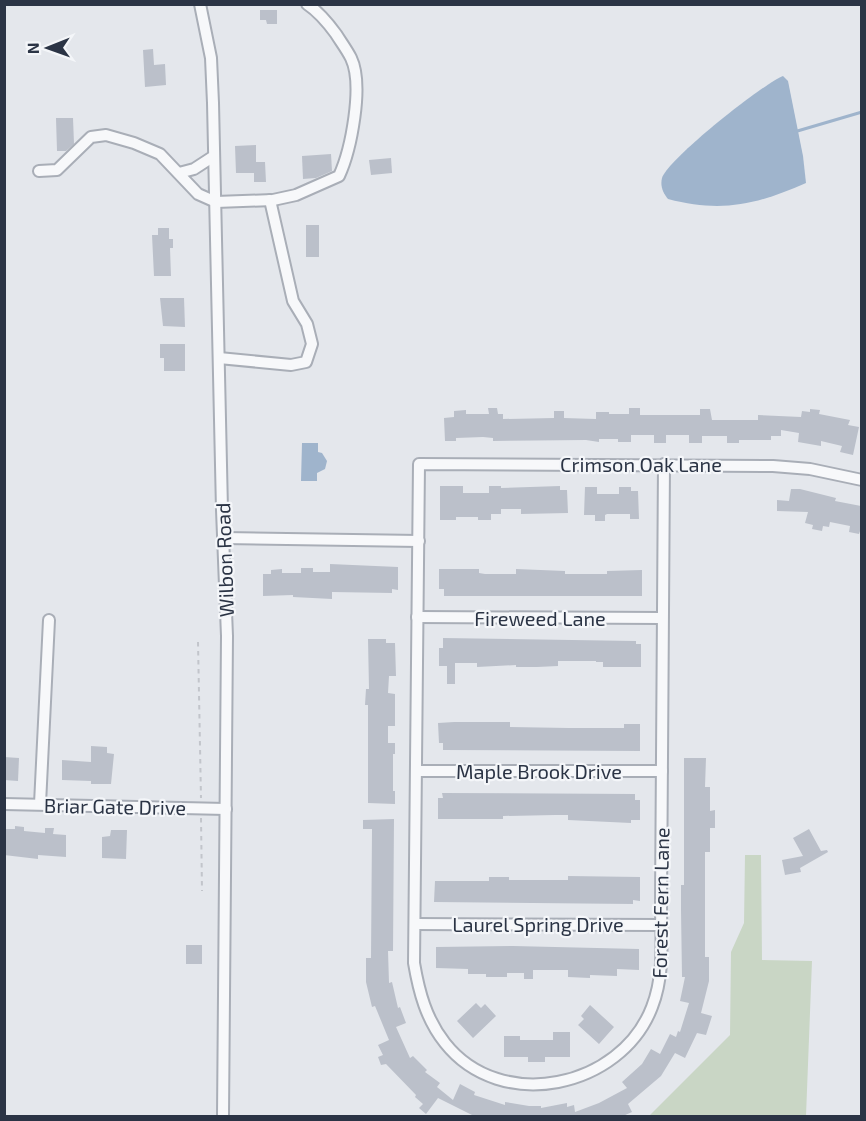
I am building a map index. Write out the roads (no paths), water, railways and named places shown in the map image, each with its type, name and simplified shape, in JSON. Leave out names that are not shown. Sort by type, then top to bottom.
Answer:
[{"type":"street","name":"Wilbon Road","points":[[200,4],[211,58],[227,636],[223,1116]]},
{"type":"street","points":[[39,171],[57,170],[91,136],[106,135],[160,154],[198,194],[216,202],[270,200],[296,195],[339,176],[350,143],[357,95],[352,59],[328,24],[307,4]]},
{"type":"street","points":[[179,173],[194,170],[214,156]]},
{"type":"street","points":[[219,358],[291,365],[306,362],[312,344],[307,324],[293,302],[270,200]]},
{"type":"street","name":"Crimson Oak Lane","points":[[419,464],[773,466],[810,469],[861,480]]},
{"type":"street","name":"Forest Fern Lane","points":[[419,464],[414,963],[417,985],[424,1007],[446,1044],[476,1069],[518,1084],[542,1085],[564,1082],[592,1072],[616,1057],[635,1036],[652,1009],[659,986],[662,963],[664,464]]},
{"type":"street","points":[[224,538],[419,541]]},
{"type":"street","name":"Fireweed Lane","points":[[417,617],[662,618]]},
{"type":"street","points":[[40,804],[49,620]]},
{"type":"street","name":"Maple Brook Drive","points":[[416,771],[662,771]]},
{"type":"street","name":"Briar Gate Drive","points":[[4,804],[226,809]]},
{"type":"street","name":"Laurel Spring Drive","points":[[415,924],[661,925]]},
{"type":"water","points":[[783,76],[788,81],[806,183],[771,197],[722,206],[705,206],[668,199],[661,184],[668,168],[718,122],[757,92]]},
{"type":"water","points":[[302,443],[318,443],[318,452],[322,453],[327,461],[325,469],[317,473],[317,481],[301,481]]},
{"type":"waterway","points":[[794,132],[862,112]]}]
